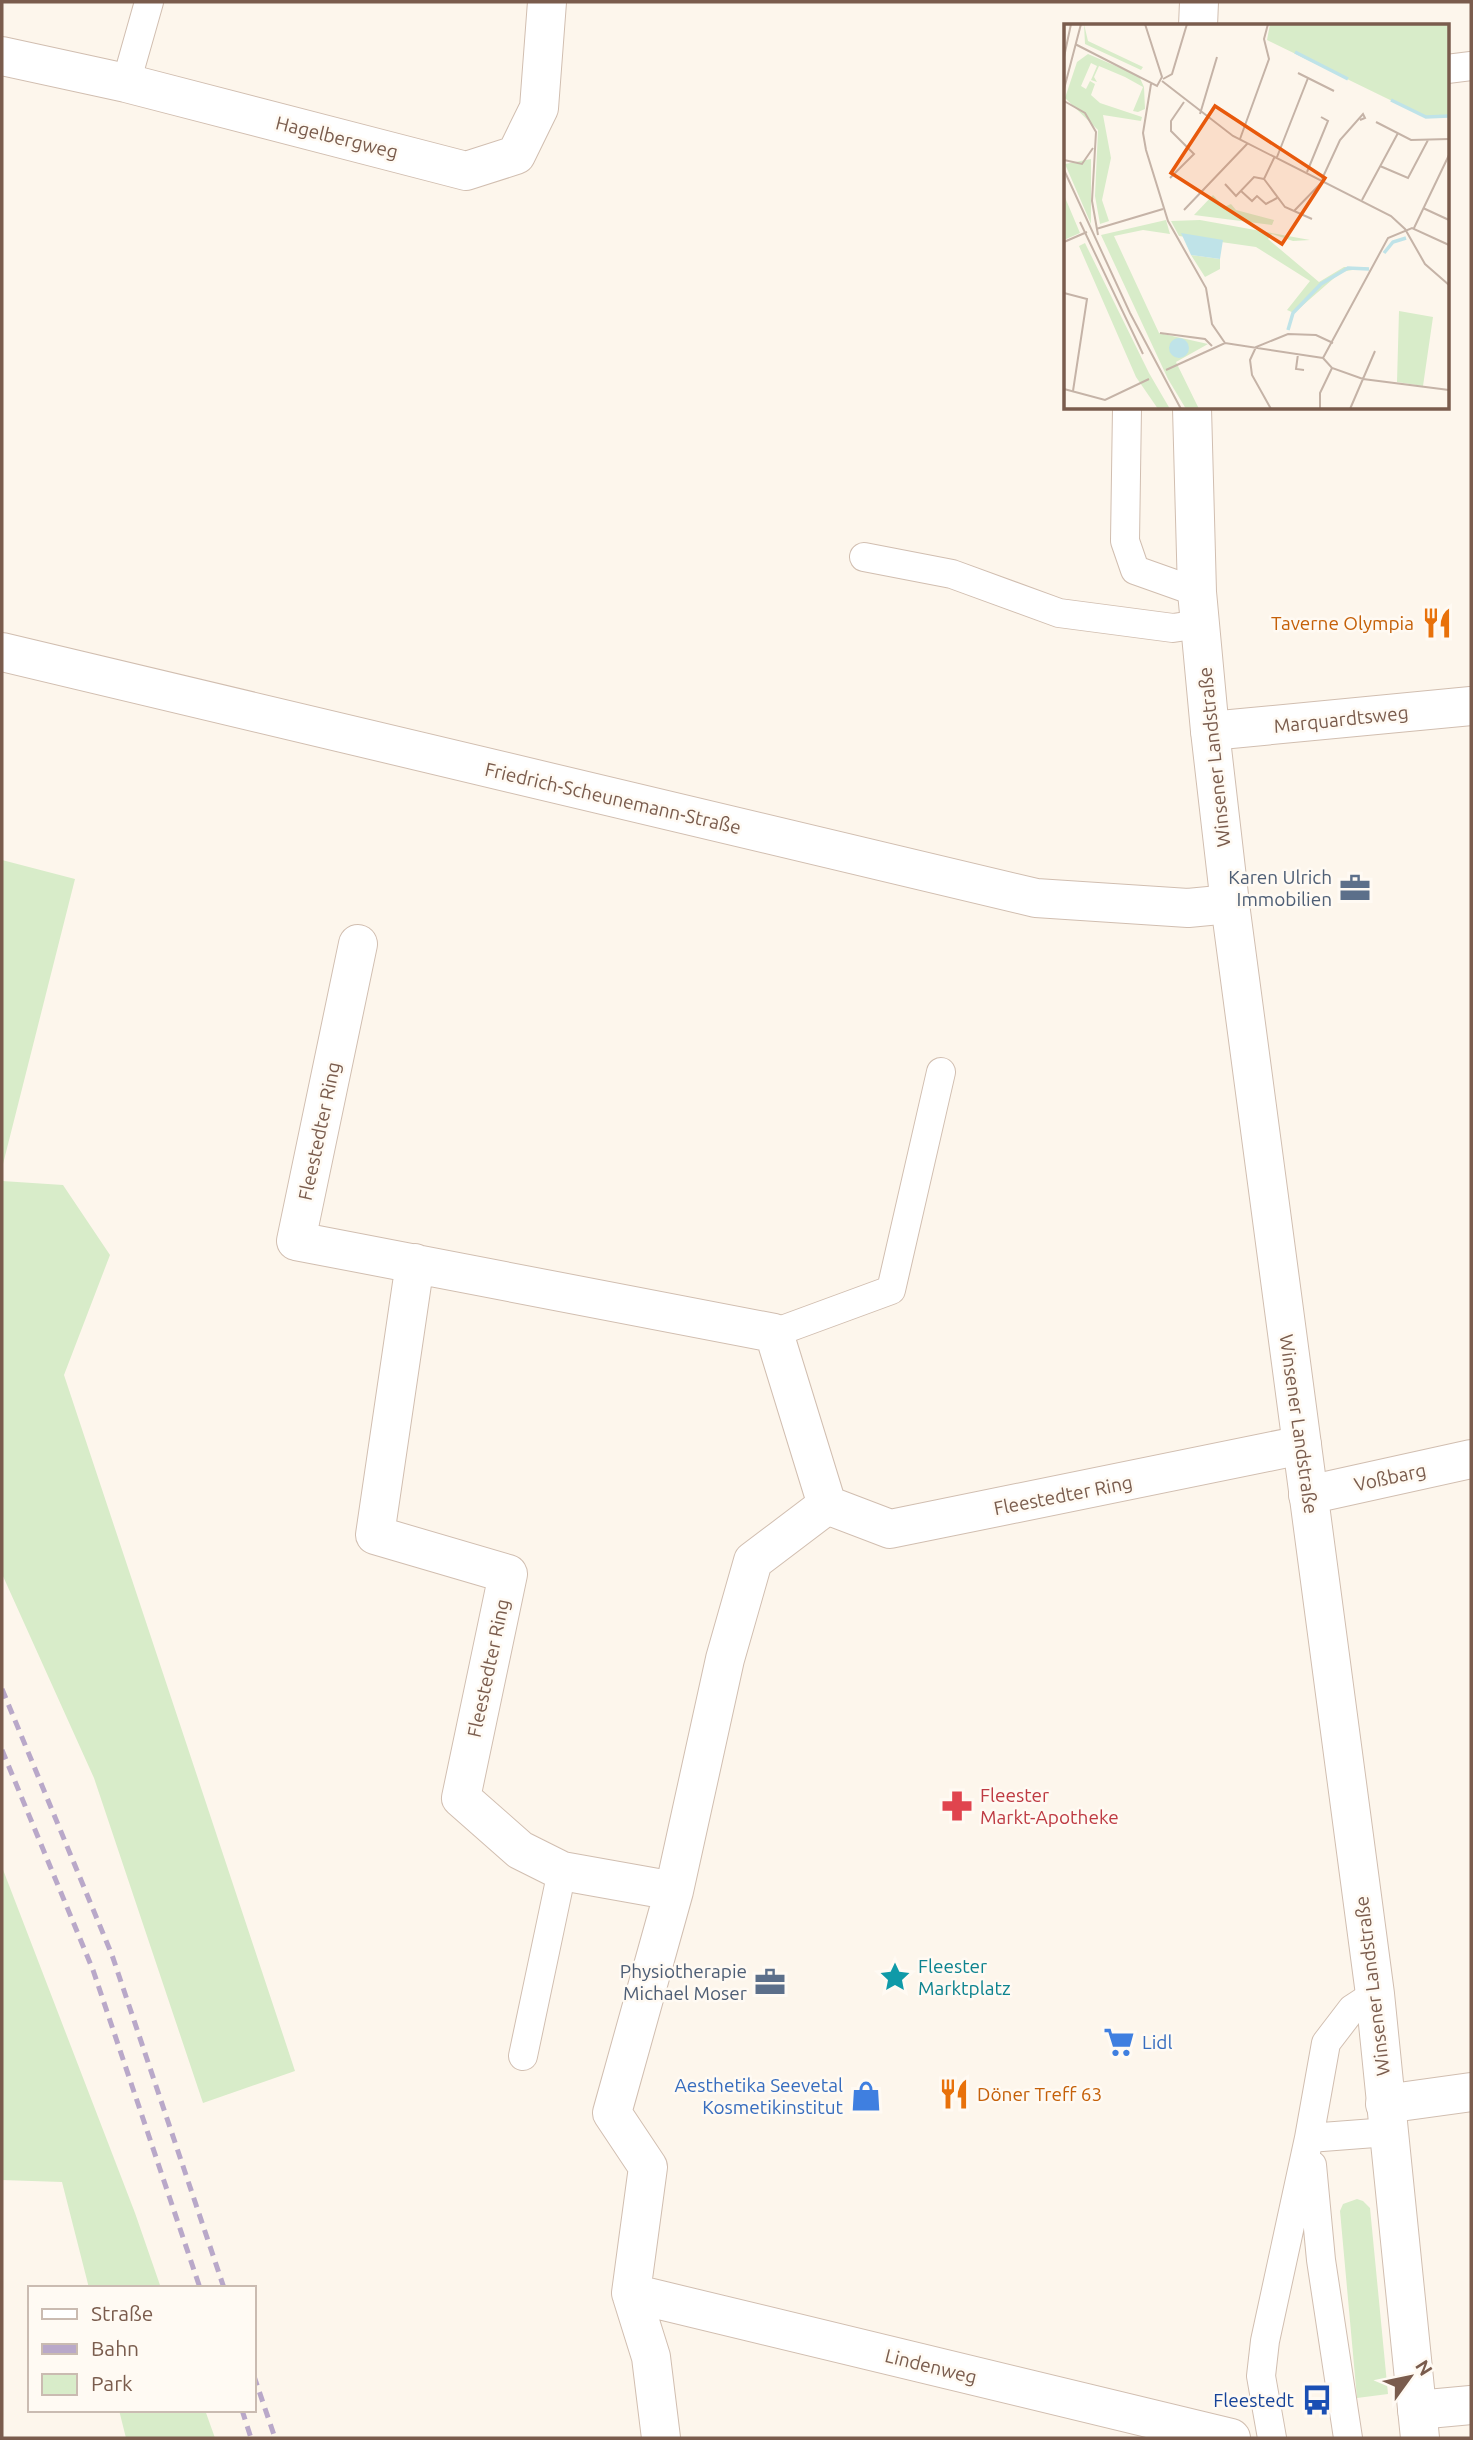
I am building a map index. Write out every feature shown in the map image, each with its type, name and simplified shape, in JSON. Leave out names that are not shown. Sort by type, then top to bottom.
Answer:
[{"type":"street","name":"Hagelbergweg","points":[[2,55],[126,83],[466,171],[516,155],[539,108],[547,2]]},
{"type":"street","points":[[1197,24],[1199,2]]},
{"type":"street","name":"Winsener Landstraße","points":[[1192,410],[1199,608],[1210,731],[1230,904],[1375,1994],[1419,2424]]},
{"type":"street","name":"Friedrich-Scheunemann-Straße","points":[[2,652],[1036,898],[1188,908],[1230,904]]},
{"type":"street","name":"Marquardtsweg","points":[[1210,731],[1471,706]]},
{"type":"street","name":"Fleestedter Ring","points":[[358,944],[296,1241],[774,1333]]},
{"type":"street","name":"Fleestedter Ring","points":[[415,1263],[374,1535],[508,1574],[461,1798],[520,1850],[562,1871],[674,1891]]},
{"type":"street","points":[[662,2438],[651,2357],[631,2293],[648,2167],[612,2113],[674,1891],[725,1659],[753,1561],[827,1505],[774,1333]]},
{"type":"street","name":"Fleestedter Ring","points":[[827,1505],[890,1529],[1302,1445]]},
{"type":"street","name":"Voßbarg","points":[[1308,1495],[1471,1459]]},
{"type":"street","points":[[1387,2118],[1471,2092]]},
{"type":"street","name":"Lindenweg","points":[[631,2293],[1231,2438]]},
{"type":"street","points":[[1419,2424],[1471,2405]]},
{"type":"lane","points":[[126,83],[149,2]]},
{"type":"lane","points":[[1448,69],[1471,66]]},
{"type":"lane","points":[[864,558],[952,574],[1059,613],[1173,628],[1199,608],[1135,570],[1125,541],[1127,410]]},
{"type":"lane","points":[[774,1333],[891,1290],[941,1072]]},
{"type":"lane","points":[[523,2056],[562,1871]]},
{"type":"lane","points":[[1272,2438],[1261,2376],[1265,2341],[1309,2138],[1326,2043],[1352,2009],[1375,1994]]},
{"type":"lane","points":[[1309,2138],[1387,2118]]},
{"type":"lane","points":[[1309,2138],[1321,2260],[1348,2438]]},
{"type":"green space","points":[[2,860],[75,879],[2,1168]]},
{"type":"green space","points":[[2,1181],[63,1185],[110,1255],[64,1375],[295,2071],[203,2103],[94,1778],[2,1574]]},
{"type":"green space","points":[[2,1867],[135,2213],[160,2286],[88,2286],[62,2182],[2,2180]]},
{"type":"green space","points":[[1357,2199],[1370,2208],[1388,2394],[1357,2398],[1340,2211],[1343,2204]]},
{"type":"green space","points":[[120,2412],[206,2412],[215,2438],[126,2438]]},
{"type":"railway","points":[[2,1689],[112,1955],[223,2286]]},
{"type":"railway","points":[[2,1750],[93,1970],[199,2286]]},
{"type":"railway","points":[[256,2382],[275,2438]]},
{"type":"railway","points":[[243,2412],[251,2438]]},
{"type":"place","name":"Taverne Olympia","points":[[1437,623]]},
{"type":"place","name":"Karen Ulrich Immobilien","points":[[1355,888]]},
{"type":"place","name":"Fleester Markt-Apotheke","points":[[957,1806]]},
{"type":"place","name":"Fleester Marktplatz","points":[[895,1977]]},
{"type":"place","name":"Physiotherapie Michael Moser","points":[[770,1982]]},
{"type":"place","name":"Lidl","points":[[1119,2042]]},
{"type":"place","name":"Döner Treff 63","points":[[954,2094]]},
{"type":"place","name":"Aesthetika Seevetal Kosmetikinstitut","points":[[866,2096]]},
{"type":"place","name":"Fleestedt","points":[[1317,2400]]}]
